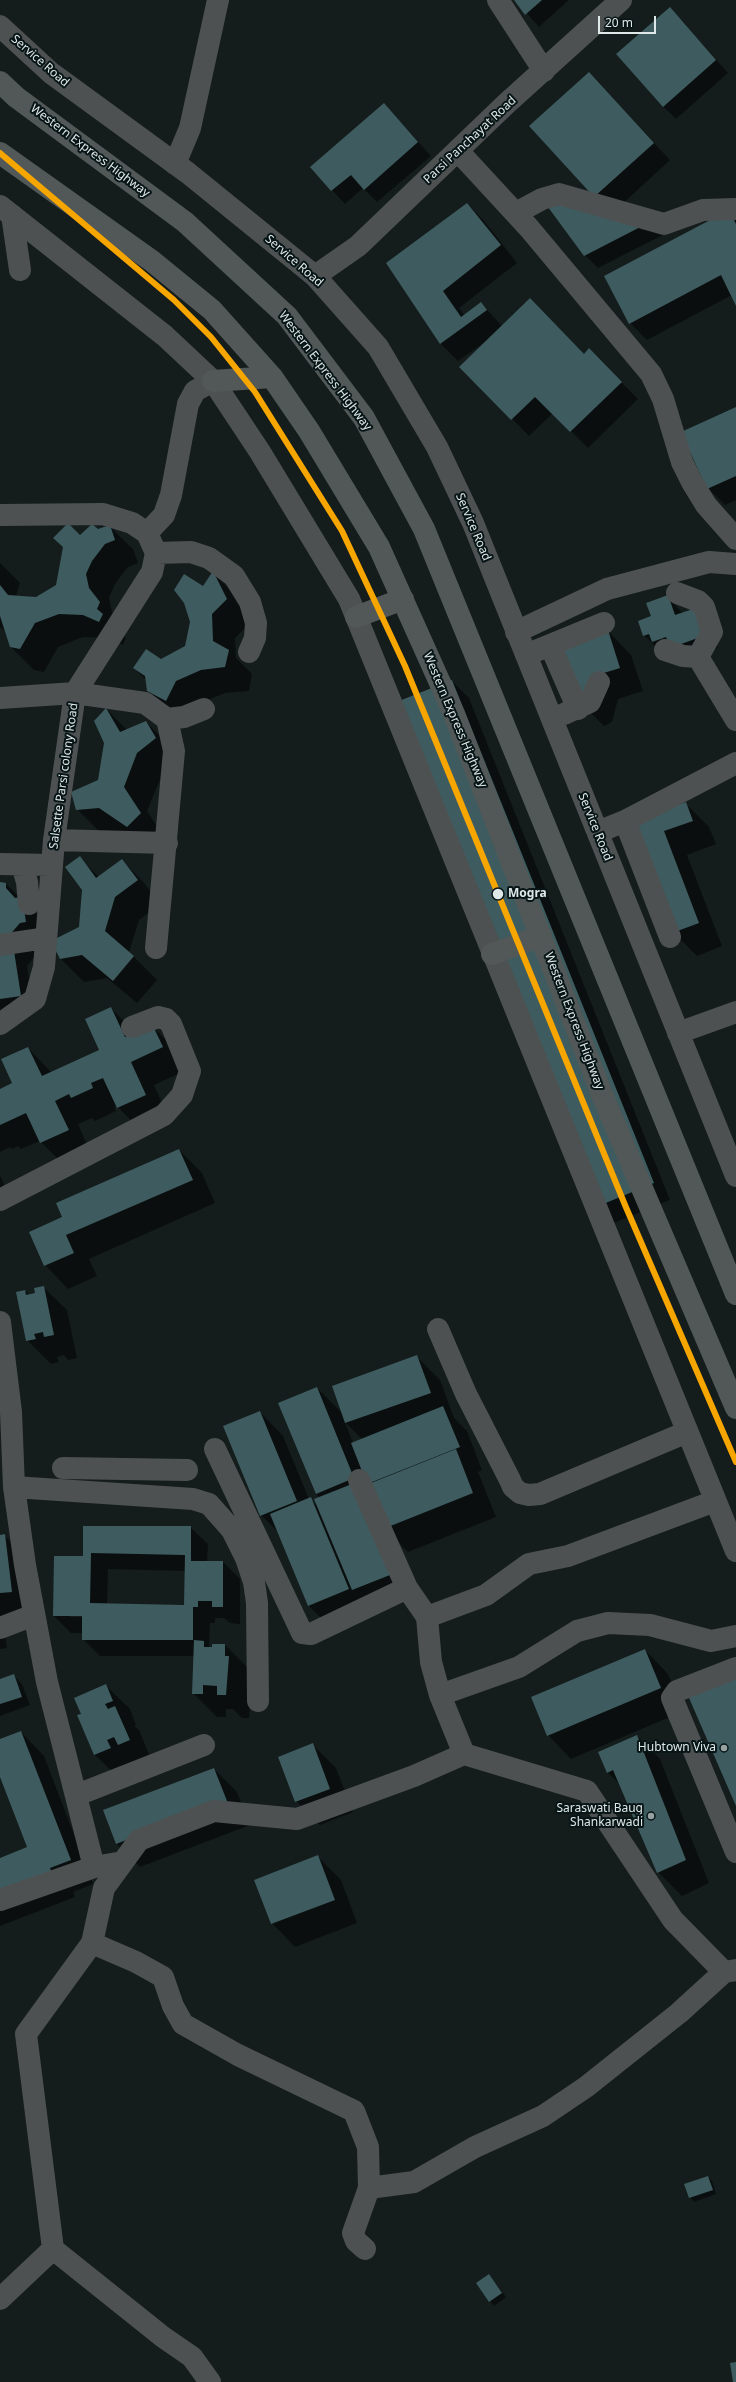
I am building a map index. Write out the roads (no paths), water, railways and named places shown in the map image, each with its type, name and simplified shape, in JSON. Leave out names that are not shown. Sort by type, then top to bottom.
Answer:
[{"type":"highway","name":"Western Express Highway","points":[[0,82],[16,97],[185,222],[287,316],[364,418],[424,530],[736,1294]]},
{"type":"highway","name":"Western Express Highway","points":[[0,153],[152,261],[212,310],[272,377],[309,431],[379,547],[454,714],[603,1097],[736,1408]]},
{"type":"highway","points":[[213,382],[272,377]]},
{"type":"highway","points":[[356,617],[402,599]]},
{"type":"highway","points":[[492,954],[540,936]]},
{"type":"street","points":[[175,164],[190,128],[218,0]]},
{"type":"street","points":[[498,0],[544,71]]},
{"type":"street","name":"Parsi Panchayat Road","points":[[315,276],[358,246],[458,150],[622,0]]},
{"type":"street","name":"Service Road","points":[[0,26],[51,73],[175,164],[315,276],[378,347],[437,447],[473,523],[736,1176]]},
{"type":"street","points":[[458,150],[516,213],[651,374],[663,399],[682,462],[692,482],[706,505],[736,539]]},
{"type":"street","points":[[516,213],[542,199],[559,194],[664,224],[703,210],[736,209]]},
{"type":"street","points":[[6,211],[20,270]]},
{"type":"street","points":[[6,211],[165,336],[213,382],[260,452],[349,599],[736,1552]]},
{"type":"street","points":[[147,533],[164,515],[171,495],[188,404],[194,391],[213,382]]},
{"type":"street","points":[[0,516],[103,514],[132,523],[147,533],[156,553],[192,552],[209,558],[234,576],[250,602],[256,623],[255,638],[249,652]]},
{"type":"street","name":"Salsette Parsi colony Road","points":[[0,1024],[35,999],[44,967],[54,840],[75,693],[152,572],[156,553]]},
{"type":"street","points":[[516,632],[607,589],[709,562],[736,564]]},
{"type":"street","points":[[677,593],[698,601],[704,607],[712,632],[698,657]]},
{"type":"street","points":[[526,655],[604,624]]},
{"type":"street","points":[[550,645],[578,709]]},
{"type":"street","points":[[665,650],[683,656],[698,657]]},
{"type":"street","points":[[698,657],[734,712]]},
{"type":"street","points":[[551,718],[578,709],[590,702],[600,682]]},
{"type":"street","points":[[0,698],[75,693],[145,703],[167,720],[174,750],[167,843],[156,948]]},
{"type":"street","points":[[167,720],[184,717],[204,709]]},
{"type":"street","points":[[598,832],[625,821],[736,763]]},
{"type":"street","points":[[625,821],[670,937]]},
{"type":"street","points":[[54,840],[167,843]]},
{"type":"street","points":[[0,864],[52,865]]},
{"type":"street","points":[[22,865],[27,882],[29,904]]},
{"type":"street","points":[[0,945],[46,938]]},
{"type":"street","points":[[678,1033],[736,1012]]},
{"type":"street","points":[[0,1200],[164,1116],[182,1095],[190,1071],[171,1024],[166,1019],[158,1017],[132,1027]]},
{"type":"street","points":[[0,1322],[11,1412],[14,1487],[34,1615],[47,1682],[77,1795],[94,1867]]},
{"type":"street","points":[[438,1330],[510,1480],[514,1487],[520,1492],[529,1495],[540,1494],[687,1432]]},
{"type":"street","points":[[215,1449],[302,1633],[310,1634],[408,1588]]},
{"type":"street","points":[[63,1468],[186,1470]]},
{"type":"street","points":[[126,1494],[127,1469]]},
{"type":"street","points":[[359,1480],[408,1588],[427,1618],[431,1662],[440,1695],[464,1754]]},
{"type":"street","points":[[14,1487],[193,1499],[209,1504],[232,1530],[246,1558],[254,1582],[257,1603],[258,1701]]},
{"type":"street","points":[[427,1618],[486,1595],[529,1564],[568,1556],[715,1501]]},
{"type":"street","points":[[0,1628],[34,1615]]},
{"type":"street","points":[[440,1695],[519,1667],[576,1631],[608,1623],[650,1626],[711,1641],[736,1636]]},
{"type":"street","points":[[736,1668],[677,1691],[672,1698],[736,1852]]},
{"type":"street","points":[[77,1795],[204,1745]]},
{"type":"street","points":[[210,2382],[192,2357],[164,2337],[53,2249],[26,2034],[92,1943],[104,1888],[139,1840],[214,1811],[296,1819],[414,1776],[464,1754],[587,1791],[673,1920],[730,1971],[586,2087],[543,2116],[475,2147],[414,2182],[369,2188]]},
{"type":"street","points":[[0,1900],[94,1867],[123,1862]]},
{"type":"street","points":[[92,1943],[136,1962],[163,1977],[173,2006],[183,2024],[238,2055],[354,2111],[368,2147],[369,2188],[353,2233],[356,2240],[365,2250]]},
{"type":"street","points":[[0,2299],[53,2249]]},
{"type":"place","name":"Mogra","points":[[498,894]]},
{"type":"place","name":"Hubtown Viva","points":[[724,1748]]},
{"type":"place","name":"Saraswati Baug Shankarwadi","points":[[651,1816]]}]
